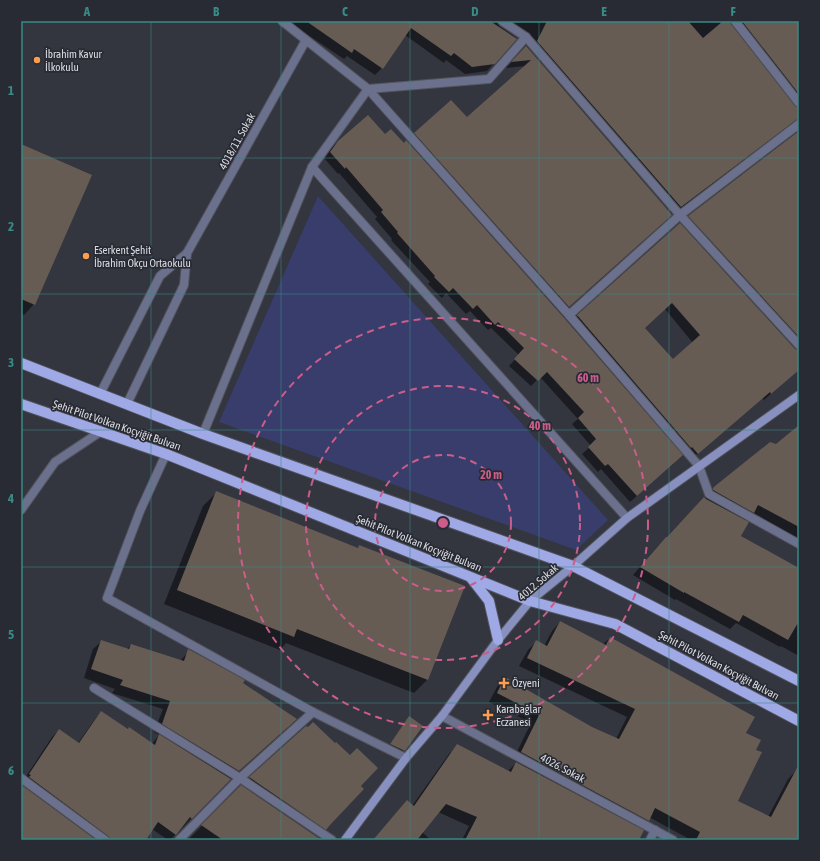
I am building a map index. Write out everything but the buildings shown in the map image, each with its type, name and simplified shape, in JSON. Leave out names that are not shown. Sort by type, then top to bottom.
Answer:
[{"type":"main road","name":"Şehit Pilot Volkan Koçyiğit Bulvarı","points":[[21,363],[203,434],[573,566],[799,681]]},
{"type":"main road","name":"4012. Sokak","points":[[345,840],[406,758],[442,716],[498,640],[530,601],[573,566],[627,518],[799,395]]},
{"type":"main road","name":"Şehit Pilot Volkan Koçyiğit Bulvarı","points":[[21,404],[166,454],[530,601],[615,624],[799,721]]},
{"type":"main road","points":[[471,578],[489,601],[498,640]]},
{"type":"street","points":[[282,21],[368,89],[569,315],[699,466],[709,494],[799,544]]},
{"type":"street","points":[[502,21],[526,37],[680,215],[799,345]]},
{"type":"street","points":[[735,21],[799,103]]},
{"type":"street","points":[[203,434],[312,167],[368,89],[489,79],[526,37]]},
{"type":"street","name":"4018/11. Sokak","points":[[100,394],[160,276],[187,253],[306,40]]},
{"type":"street","points":[[569,315],[680,215],[799,124]]},
{"type":"street","points":[[312,167],[627,518]]},
{"type":"street","name":"4018/11. Sokak","points":[[127,404],[184,285],[187,253]]},
{"type":"street","points":[[21,510],[55,462],[100,432]]},
{"type":"street","points":[[166,454],[140,511],[107,598],[313,712],[406,758]]},
{"type":"street","points":[[94,688],[240,778],[332,840]]},
{"type":"street","points":[[179,840],[240,778],[313,712]]},
{"type":"street","name":"4026. Sokak","points":[[442,716],[673,840]]},
{"type":"street","points":[[21,778],[105,840]]},
{"type":"street","points":[[650,840],[655,830]]},
{"type":"shaded area","points":[[318,196],[608,520],[576,550],[219,422]]},
{"type":"place","name":"İbrahim Kavur İlkokulu","points":[[37,60]]},
{"type":"place","name":"Eserkent Şehit İbrahim Okçu Ortaokulu","points":[[86,256]]},
{"type":"place","name":"Özyeni","points":[[504,683]]},
{"type":"place","name":"Karabağlar Eczanesi","points":[[488,715]]}]
